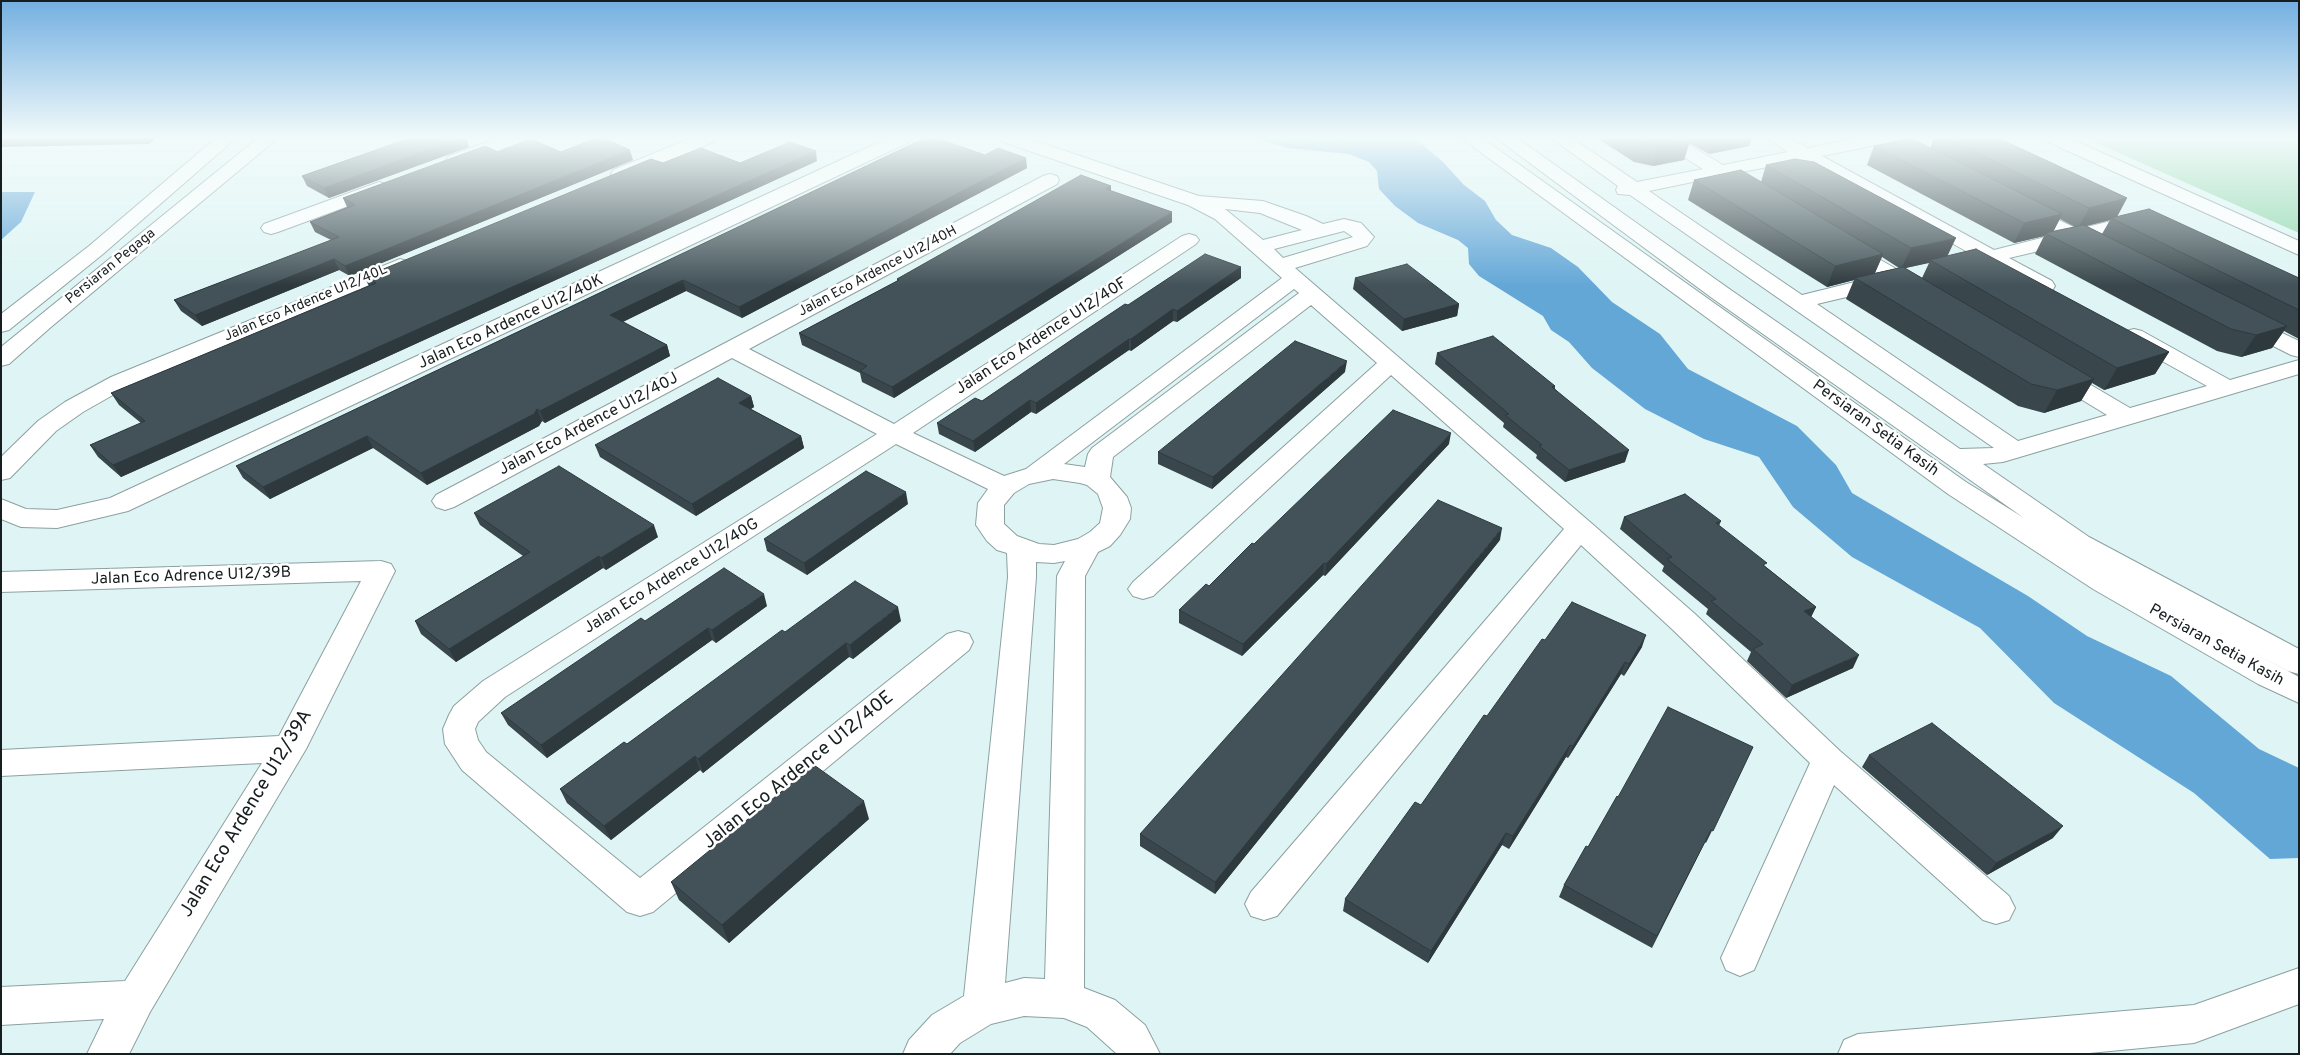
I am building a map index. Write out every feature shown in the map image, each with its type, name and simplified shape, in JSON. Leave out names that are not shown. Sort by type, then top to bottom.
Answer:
[{"type":"street","name":"Persiaran Pegaga","points":[[1,326],[96,250],[169,187]]},
{"type":"street","name":"Persiaran Pegaga","points":[[1,358],[209,187]]},
{"type":"street","points":[[272,228],[382,187]]},
{"type":"street","name":"Jalan Eco Ardence U12/40K","points":[[1,508],[21,518],[57,519],[118,505],[798,187]]},
{"type":"street","name":"Jalan Eco Ardence U12/40H","points":[[733,350],[1037,187]]},
{"type":"street","points":[[1154,187],[1195,201],[1222,215],[1297,279],[1580,528],[1684,622],[1828,760],[1996,908]]},
{"type":"street","name":"Persiaran Setia Kasih","points":[[1539,187],[1957,488],[2103,582],[2261,672],[2299,691]]},
{"type":"street","name":"Persiaran Setia Kasih","points":[[1575,187],[1720,293],[2079,544],[2194,608],[2299,663]]},
{"type":"street","points":[[1589,197],[1638,187]]},
{"type":"street","points":[[1746,187],[1770,202]]},
{"type":"street","points":[[1865,187],[2058,294]]},
{"type":"street","points":[[2163,187],[2299,249]]},
{"type":"street","points":[[1634,188],[2014,450]]},
{"type":"street","points":[[1195,201],[1263,207],[1299,220],[1320,231]]},
{"type":"street","points":[[2005,201],[2109,254]]},
{"type":"street","points":[[1963,263],[2160,216],[2134,204]]},
{"type":"street","points":[[1036,473],[1297,279],[1360,242],[1364,237],[1354,227],[1344,225],[1259,247]]},
{"type":"street","points":[[1830,238],[1932,299]]},
{"type":"street","name":"Jalan Eco Ardence U12/40F","points":[[895,434],[1189,240]]},
{"type":"street","name":"Jalan Eco Ardence U12/40L","points":[[1,472],[48,426],[74,407],[119,382],[418,258]]},
{"type":"street","points":[[1800,302],[1925,272]]},
{"type":"street","points":[[1096,479],[1102,454],[1297,279]]},
{"type":"street","points":[[2230,315],[2299,350]]},
{"type":"street","points":[[2118,327],[2228,388]]},
{"type":"street","points":[[733,350],[895,434],[1005,487]]},
{"type":"street","name":"Jalan Eco Ardence U12/40J","points":[[445,501],[733,350]]},
{"type":"street","points":[[2033,361],[2127,417]]},
{"type":"street","points":[[1143,589],[1392,362]]},
{"type":"street","points":[[1952,457],[1981,458],[2014,450],[2299,367]]},
{"type":"street","name":"Jalan Eco Ardence U12/40G","points":[[640,900],[474,760],[462,744],[459,729],[465,715],[494,689],[895,434]]},
{"type":"street","points":[[1069,472],[1096,479],[1114,497],[1117,508],[1116,518],[1110,529],[1087,546],[1054,554],[1021,550],[1007,543],[997,535],[990,525],[989,514],[992,503],[1005,487],[1021,478],[1036,473],[1069,472]]},
{"type":"street","points":[[1264,904],[1580,528]]},
{"type":"street","points":[[1064,999],[1071,576],[1087,546]]},
{"type":"street","points":[[983,1007],[1022,577],[1021,550]]},
{"type":"street","name":"Jalan Eco Adrence U12/39B","points":[[1,582],[382,571]]},
{"type":"street","name":"Jalan Eco Ardence U12/39A","points":[[107,1054],[136,999],[289,749],[382,571]]},
{"type":"street","name":"Jalan Eco Ardence U12/40E","points":[[640,900],[958,642]]},
{"type":"street","points":[[1,763],[289,749]]},
{"type":"street","points":[[1740,958],[1828,760]]},
{"type":"street","points":[[1858,1054],[2194,1024],[2299,986]]},
{"type":"street","points":[[923,1054],[946,1029],[983,1007],[1024,996],[1064,999],[1101,1013],[1131,1038],[1140,1054]]},
{"type":"street","points":[[1,1006],[136,999]]},
{"type":"green space","points":[[2196,187],[2299,187],[2299,233]]},
{"type":"water","points":[[1379,187],[1467,187],[1485,201],[1496,220],[1512,235],[1551,248],[1578,267],[1612,302],[1660,334],[1688,369],[1797,426],[1836,465],[1852,493],[2028,596],[2087,636],[2171,676],[2259,749],[2299,768],[2299,858],[2270,859],[2194,793],[2054,703],[1980,628],[1852,557],[1793,507],[1759,457],[1704,439],[1645,409],[1592,368],[1569,342],[1551,330],[1543,316],[1479,276],[1469,264],[1468,248],[1458,240],[1418,223],[1395,206]]},
{"type":"water","points":[[1,192],[35,192],[21,222],[1,240]]},
{"type":"building","points":[[372,187],[539,187],[345,266],[334,259],[195,315],[174,300],[339,237],[310,222],[355,205],[343,198]]},
{"type":"building","points":[[582,187],[735,187],[113,465],[90,445],[145,421],[111,393],[376,283],[364,277]]},
{"type":"building","points":[[822,187],[970,187],[739,307],[683,280],[610,315],[667,345],[540,411],[537,409],[534,414],[421,473],[367,436],[263,487],[236,466]]},
{"type":"building","points":[[1059,187],[1109,187],[1106,189],[1172,212],[892,387],[860,371],[867,366],[799,333],[899,280],[897,279]]},
{"type":"building","points":[[1706,187],[1770,187],[1883,254],[1835,266]]},
{"type":"building","points":[[1805,187],[1861,187],[1956,238],[1911,248]]},
{"type":"building","points":[[1954,187],[2009,187],[2062,214],[2024,223]]},
{"type":"building","points":[[2047,187],[2104,187],[2127,198],[2089,208]]},
{"type":"building","points":[[2149,209],[2299,278],[2299,310],[2111,218]]},
{"type":"building","points":[[2084,225],[2287,326],[2256,335],[2231,329],[2045,233]]},
{"type":"building","points":[[1976,249],[2169,352],[2117,368],[1930,260]]},
{"type":"building","points":[[1205,254],[1241,267],[1177,311],[1173,309],[1036,403],[1030,400],[973,441],[937,423],[975,398],[982,401],[1125,304],[1128,305]]},
{"type":"building","points":[[1407,264],[1459,304],[1404,319],[1355,278]]},
{"type":"building","points":[[1903,267],[2094,379],[2057,390],[2031,384],[1855,278]]},
{"type":"building","points":[[1493,336],[1555,386],[1552,387],[1629,450],[1569,470],[1505,415],[1509,414],[1437,353]]},
{"type":"building","points":[[1295,341],[1347,361],[1213,477],[1158,452]]},
{"type":"building","points":[[718,378],[751,396],[739,403],[801,436],[692,504],[595,445]]},
{"type":"building","points":[[1393,410],[1451,433],[1326,564],[1324,563],[1243,644],[1179,610],[1206,584],[1209,586],[1252,543],[1254,544]]},
{"type":"building","points":[[559,466],[654,525],[601,558],[599,556],[449,649],[415,621],[530,552],[474,513]]},
{"type":"building","points":[[866,471],[906,492],[804,563],[764,539]]},
{"type":"building","points":[[1685,494],[1721,521],[1716,523],[1767,563],[1763,565],[1816,607],[1804,611],[1859,655],[1792,685],[1753,649],[1763,644],[1711,601],[1716,599],[1667,559],[1672,557],[1624,517]]},
{"type":"building","points":[[1438,500],[1502,528],[1215,882],[1140,834]]},
{"type":"building","points":[[724,568],[764,594],[712,630],[708,628],[541,745],[501,713],[641,618],[645,621]]},
{"type":"building","points":[[855,581],[898,607],[850,645],[846,643],[698,759],[695,756],[604,826],[560,789],[624,742],[627,744],[782,630],[785,632]]},
{"type":"building","points":[[1572,602],[1646,635],[1629,664],[1625,662],[1573,746],[1570,745],[1513,836],[1506,833],[1431,951],[1345,899],[1415,802],[1421,805],[1484,715],[1487,716],[1542,639],[1545,640]]},
{"type":"building","points":[[1668,707],[1753,747],[1713,831],[1711,830],[1657,936],[1564,885],[1586,846],[1588,847],[1618,797]]},
{"type":"building","points":[[1932,723],[2063,826],[1996,863],[1869,755]]},
{"type":"building","points":[[814,765],[864,801],[722,925],[671,882]]}]
